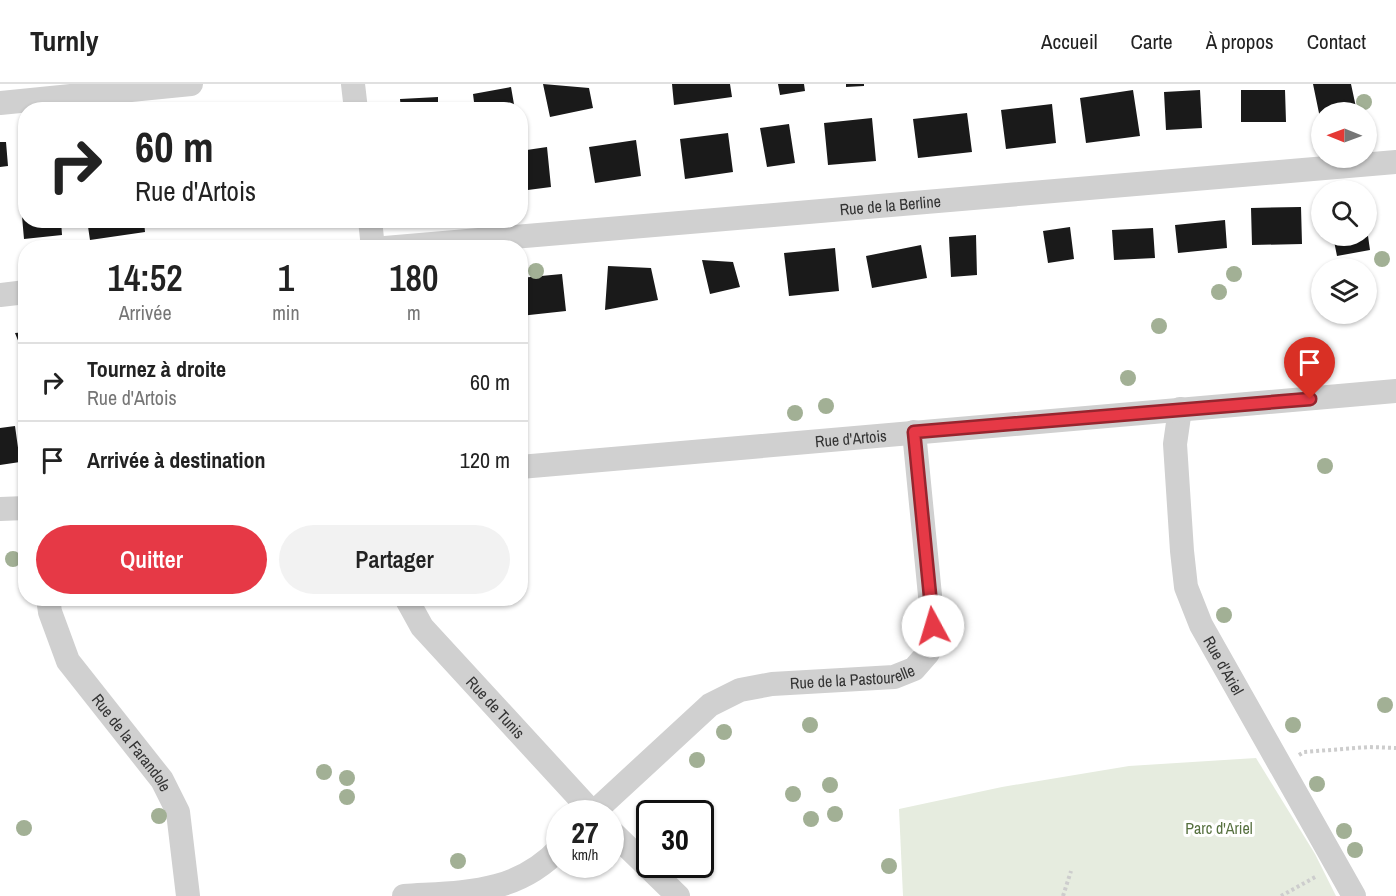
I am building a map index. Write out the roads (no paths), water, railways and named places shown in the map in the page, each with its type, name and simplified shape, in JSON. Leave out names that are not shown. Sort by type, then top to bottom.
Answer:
[{"type":"street","points":[[0,103],[191,84]]},
{"type":"street","points":[[353,84],[355,102]]},
{"type":"street","name":"Rue de la Berline","points":[[479,240],[1396,162]]},
{"type":"street","points":[[0,295],[18,293]]},
{"type":"street","name":"Rue d'Artois","points":[[528,465],[1396,391]]},
{"type":"street","name":"Rue d'Ariel","points":[[1180,409],[1175,444],[1186,586],[1201,626],[1354,896]]},
{"type":"street","name":"Rue de la Pastourelle","points":[[607,800],[710,705],[740,690],[772,684],[894,677],[914,669],[928,653],[933,626],[914,432]]},
{"type":"street","points":[[0,509],[18,508]]},
{"type":"street","name":"Rue de la Farandole","points":[[49,606],[68,661],[162,780],[178,812],[188,896]]},
{"type":"street","name":"Rue de Tunis","points":[[410,606],[422,627],[581,800]]},
{"type":"street","points":[[624,844],[678,896]]},
{"type":"street","points":[[404,896],[485,890],[518,879],[546,862]]},
{"type":"park label","name":"Parc d'Ariel","points":[[1219,828]]}]
